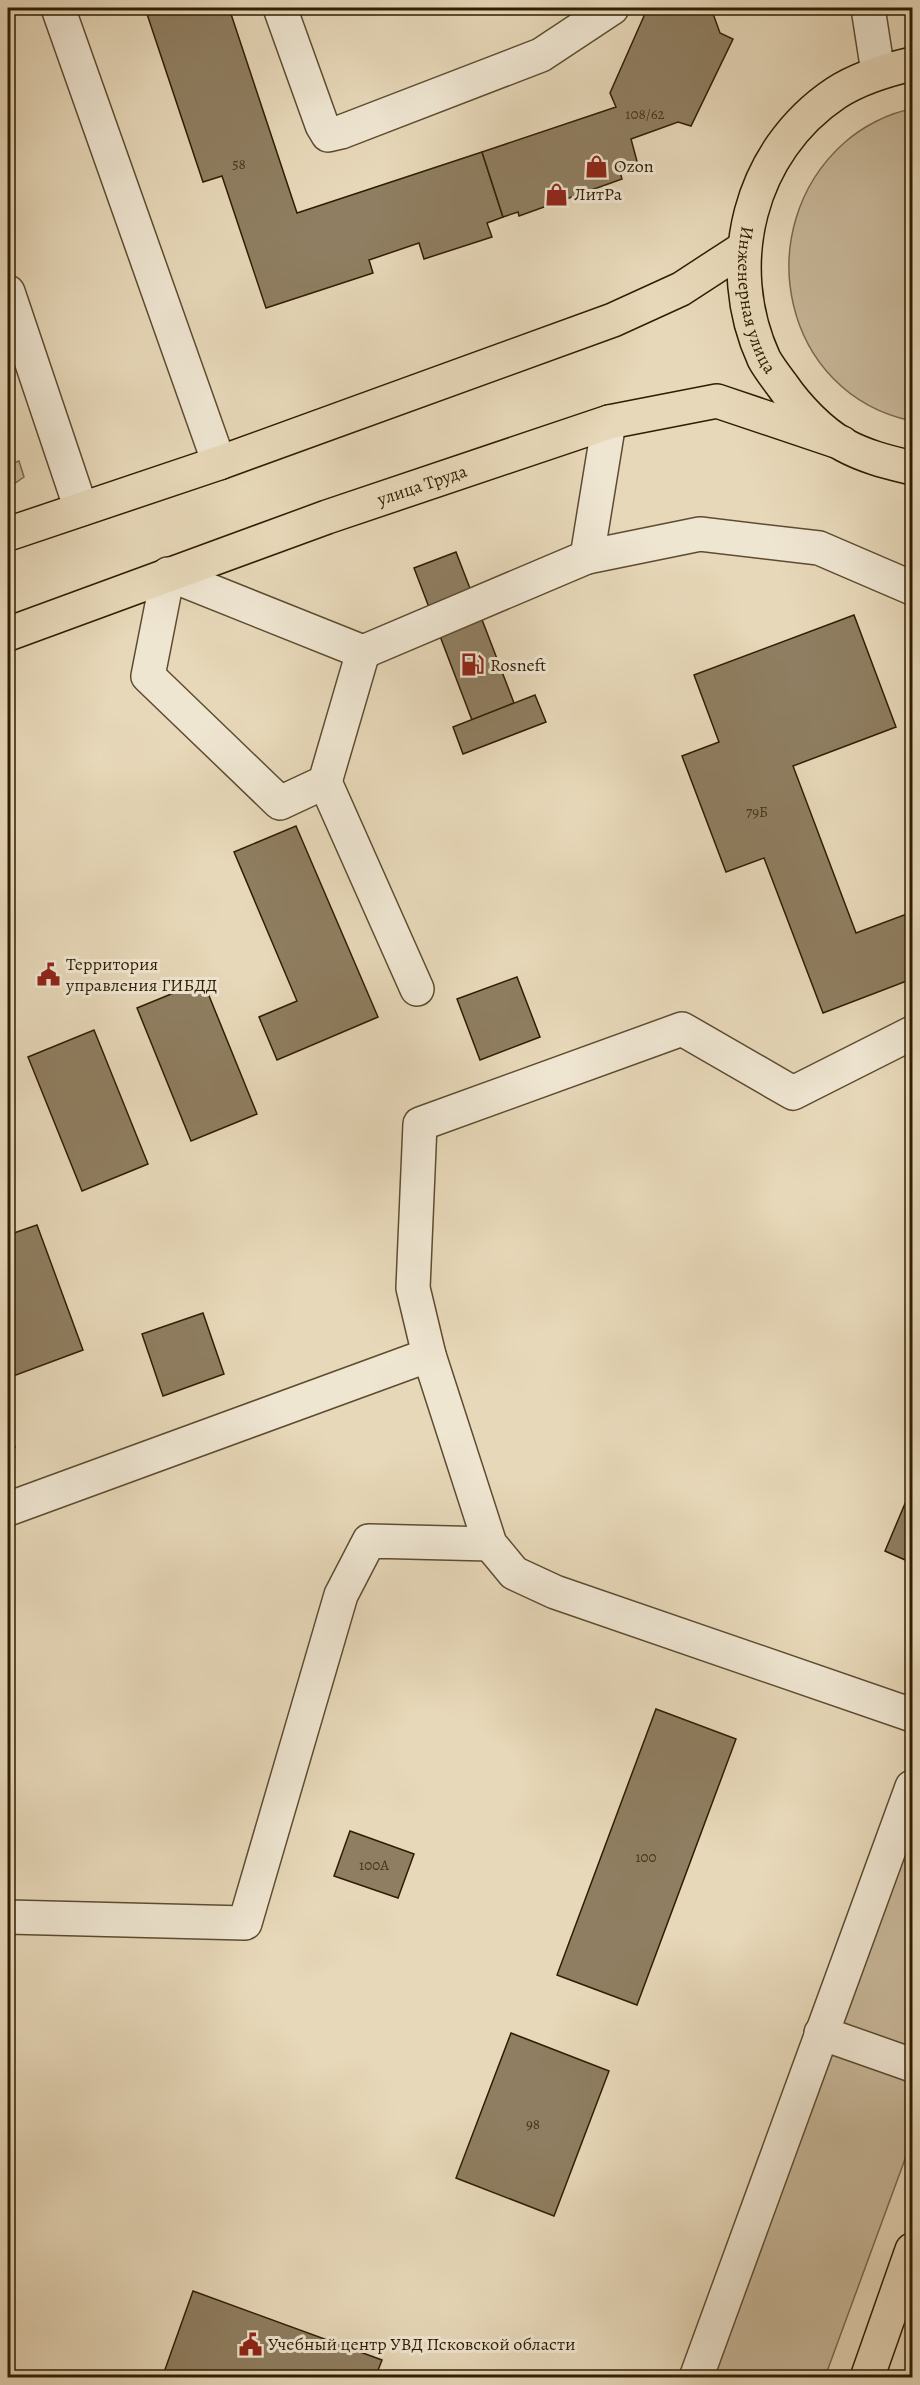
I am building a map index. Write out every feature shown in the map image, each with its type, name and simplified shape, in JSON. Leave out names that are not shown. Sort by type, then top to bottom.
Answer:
[{"type":"main road","name":"Инженерная улица","points":[[912,64],[878,72],[837,93],[801,123],[772,160],[753,202],[744,248],[746,306],[765,360],[797,407],[842,443],[912,481]]},
{"type":"main road","points":[[8,534],[219,463],[613,320],[681,289],[744,248]]},
{"type":"main road","name":"улица Труда","points":[[8,634],[327,517],[609,423],[717,401],[842,443]]},
{"type":"main road","name":"Инженерная улица","points":[[877,460],[912,468]]},
{"type":"main road","points":[[867,2378],[912,2250]]},
{"type":"street","points":[[58,8],[219,463]]},
{"type":"street","points":[[280,8],[322,125],[328,135],[341,132],[541,54],[612,8]]},
{"type":"street","points":[[868,8],[878,72]]},
{"type":"street","points":[[8,292],[81,509]]},
{"type":"street","points":[[587,557],[609,423]]},
{"type":"street","points":[[325,782],[280,802],[148,676],[168,574],[363,652],[587,557],[700,534],[819,548],[912,588]]},
{"type":"street","points":[[363,652],[325,782],[417,989]]},
{"type":"street","points":[[912,1034],[793,1094],[682,1029],[420,1124],[413,1288],[429,1355],[490,1544],[514,1573],[555,1592],[912,1715]]},
{"type":"street","points":[[8,1509],[429,1355]]},
{"type":"street","points":[[8,1917],[245,1923],[341,1595],[369,1542],[490,1544]]},
{"type":"street","points":[[696,2378],[912,1787]]},
{"type":"street","points":[[821,2033],[912,2065]]},
{"type":"shaded area","points":[[912,109],[912,421],[868,405],[833,378],[808,344],[793,304],[789,262],[796,219],[814,179],[844,143],[859,132],[885,117]]},
{"type":"shaded area","points":[[19,461],[24,477],[8,488],[8,465]]},
{"type":"shaded area","points":[[912,1807],[912,2140],[825,2377],[702,2378]]},
{"type":"building","points":[[145,8],[229,8],[297,213],[482,152],[503,217],[487,223],[492,237],[424,259],[419,243],[369,260],[373,273],[266,308],[222,176],[203,182]]},
{"type":"building","points":[[642,8],[711,8],[720,33],[733,39],[691,126],[678,122],[631,139],[638,165],[620,172],[622,179],[519,216],[518,212],[503,217],[482,152],[616,107],[610,93],[644,16]]},
{"type":"building","points":[[8,419],[13,433],[8,435]]},
{"type":"building","points":[[456,552],[514,703],[472,720],[414,568]]},
{"type":"building","points":[[854,615],[896,727],[793,766],[856,933],[912,912],[912,979],[823,1013],[764,858],[726,872],[682,756],[719,742],[694,675]]},
{"type":"building","points":[[535,695],[546,722],[463,754],[453,727]]},
{"type":"building","points":[[296,826],[378,1017],[277,1060],[259,1017],[297,1001],[234,852]]},
{"type":"building","points":[[517,977],[540,1037],[480,1060],[457,999]]},
{"type":"building","points":[[203,981],[257,1114],[191,1141],[137,1008]]},
{"type":"building","points":[[94,1030],[148,1164],[82,1191],[28,1057]]},
{"type":"building","points":[[37,1225],[83,1350],[8,1378],[8,1235]]},
{"type":"building","points":[[203,1313],[224,1374],[163,1396],[142,1334]]},
{"type":"building","points":[[8,1426],[15,1447],[8,1450]]},
{"type":"building","points":[[912,1487],[912,1563],[885,1551]]},
{"type":"building","points":[[656,1709],[736,1739],[637,2005],[557,1975]]},
{"type":"building","points":[[350,1831],[414,1854],[398,1898],[334,1876]]},
{"type":"building","points":[[511,2033],[609,2071],[554,2216],[456,2178]]},
{"type":"building","points":[[193,2291],[382,2360],[375,2378],[162,2378]]},
{"type":"building","points":[[412,2372],[428,2378],[410,2378]]},
{"type":"place","name":"Ozon","points":[[596,166]]},
{"type":"place","name":"ЛитРа","points":[[556,194]]},
{"type":"place","name":"Rosneft","points":[[472,665]]},
{"type":"place","name":"Территория управления ГИБДД","points":[[48,974]]},
{"type":"place","name":"Учебный центр УВД Псковской области","points":[[250,2344]]}]
